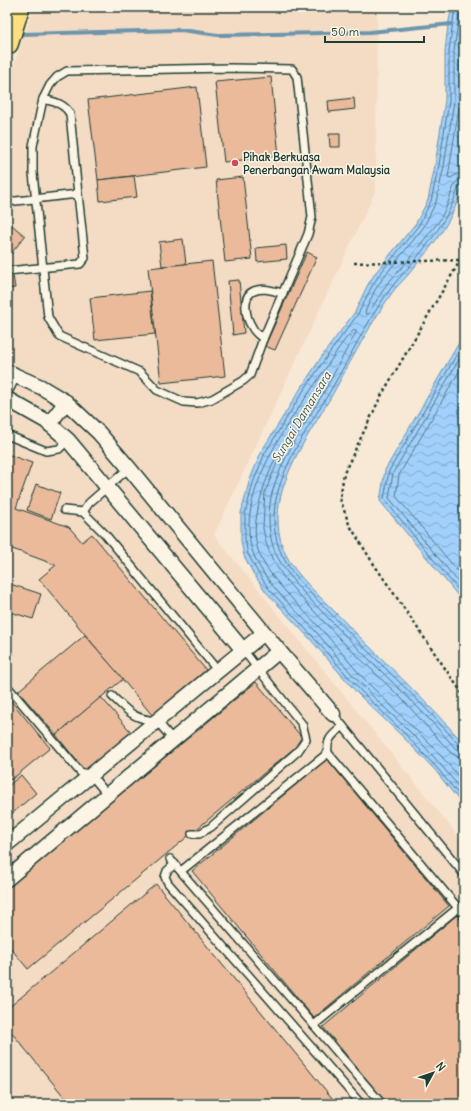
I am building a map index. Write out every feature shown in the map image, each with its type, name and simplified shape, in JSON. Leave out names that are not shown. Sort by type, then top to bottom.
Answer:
[{"type":"main road","points":[[7,44],[18,7]]},
{"type":"street","points":[[7,387],[10,373],[40,387],[66,402],[99,433],[333,714]]},
{"type":"street","points":[[7,399],[49,424],[68,440],[243,650]]},
{"type":"street","points":[[49,424],[66,402]]},
{"type":"street","points":[[7,844],[264,633]]},
{"type":"street","points":[[7,879],[279,651]]},
{"type":"lane","points":[[230,68],[292,69],[297,77],[312,217],[308,234],[263,339],[250,375],[243,381],[212,398],[197,403],[184,402],[157,390],[140,372],[59,336],[48,317],[33,173],[33,146],[43,99],[50,85],[57,77],[67,71],[230,68]]},
{"type":"lane","points":[[7,271],[80,264],[85,258],[70,114],[67,108],[60,103],[43,99]]},
{"type":"lane","points":[[7,202],[78,194]]},
{"type":"lane","points":[[263,339],[252,329],[245,306],[248,295],[253,291],[263,289],[283,292]]},
{"type":"lane","points":[[7,435],[46,451],[59,449],[68,440]]},
{"type":"lane","points":[[83,512],[89,503],[108,488],[129,468]]},
{"type":"lane","points":[[64,510],[83,512],[105,534],[218,671]]},
{"type":"lane","points":[[192,834],[199,834],[211,827],[298,751],[306,739],[302,724],[243,650]]},
{"type":"lane","points":[[7,686],[80,772],[91,774],[107,794]]},
{"type":"lane","points":[[112,696],[134,716],[146,720],[157,721],[173,740]]},
{"type":"lane","points":[[333,714],[464,874]]},
{"type":"lane","points":[[343,726],[330,738],[327,744],[328,753],[464,914]]},
{"type":"lane","points":[[181,871],[328,753]]},
{"type":"lane","points":[[360,1104],[168,883],[165,877],[173,862],[382,1104]]},
{"type":"lane","points":[[314,1025],[458,908]]},
{"type":"path","points":[[464,254],[381,396],[344,473],[340,499],[349,524],[371,560],[464,696]]},
{"type":"path","points":[[354,263],[460,260]]},
{"type":"shaded area","points":[[34,7],[377,7],[376,190],[214,535],[464,843],[464,1104],[7,1104],[7,84]]},
{"type":"water","name":"Sungai Damansara","points":[[452,7],[464,7],[464,181],[460,195],[444,229],[410,273],[394,290],[378,314],[329,401],[305,440],[285,481],[279,502],[278,524],[282,546],[295,570],[464,744],[464,807],[435,770],[358,694],[266,592],[244,556],[241,541],[241,513],[249,482],[261,452],[324,353],[355,312],[367,286],[376,272],[416,223],[428,200],[445,100],[445,51]]},
{"type":"water","points":[[464,334],[464,603],[380,501],[385,470]]},
{"type":"building","points":[[271,77],[279,156],[224,162],[215,82]]},
{"type":"building","points":[[197,87],[206,167],[98,180],[88,100]]},
{"type":"building","points":[[354,98],[355,109],[329,112],[328,101]]},
{"type":"building","points":[[329,134],[340,134],[340,147],[330,147]]},
{"type":"building","points":[[134,176],[137,197],[100,201],[98,180]]},
{"type":"building","points":[[243,177],[252,259],[225,262],[216,180]]},
{"type":"building","points":[[7,221],[25,236],[10,255],[7,252]]},
{"type":"building","points":[[183,239],[186,264],[162,266],[159,242]]},
{"type":"building","points":[[286,245],[287,259],[257,262],[256,248]]},
{"type":"building","points":[[307,252],[317,257],[275,350],[265,346]]},
{"type":"building","points":[[212,261],[225,376],[161,383],[148,268]]},
{"type":"building","points":[[13,275],[15,288],[7,289],[7,276]]},
{"type":"building","points":[[239,280],[244,333],[233,335],[228,281]]},
{"type":"building","points":[[150,291],[155,334],[95,340],[90,298]]},
{"type":"building","points":[[7,454],[32,463],[16,508],[69,527],[82,542],[92,534],[206,670],[152,715],[39,579],[56,565],[7,547]]},
{"type":"building","points":[[36,484],[60,493],[51,519],[27,510]]},
{"type":"building","points":[[7,583],[41,594],[33,619],[7,611]]},
{"type":"building","points":[[85,635],[123,679],[56,735],[18,691]]},
{"type":"building","points":[[256,682],[304,740],[28,969],[7,944],[7,888]]},
{"type":"building","points":[[7,696],[50,748],[11,780],[7,775]]},
{"type":"building","points":[[101,697],[131,732],[85,771],[56,735]]},
{"type":"building","points":[[327,759],[449,906],[314,1018],[192,871]]},
{"type":"building","points":[[21,775],[36,793],[7,818],[7,787]]},
{"type":"building","points":[[156,884],[337,1104],[70,1104],[7,1027],[7,1009]]},
{"type":"building","points":[[457,915],[464,924],[464,1104],[387,1104],[323,1027]]},
{"type":"waterway","points":[[21,34],[181,30],[218,35],[370,32],[451,24]]},
{"type":"place","name":"Pihak Berkuasa Penerbangan Awam Malaysia","points":[[235,163]]}]
